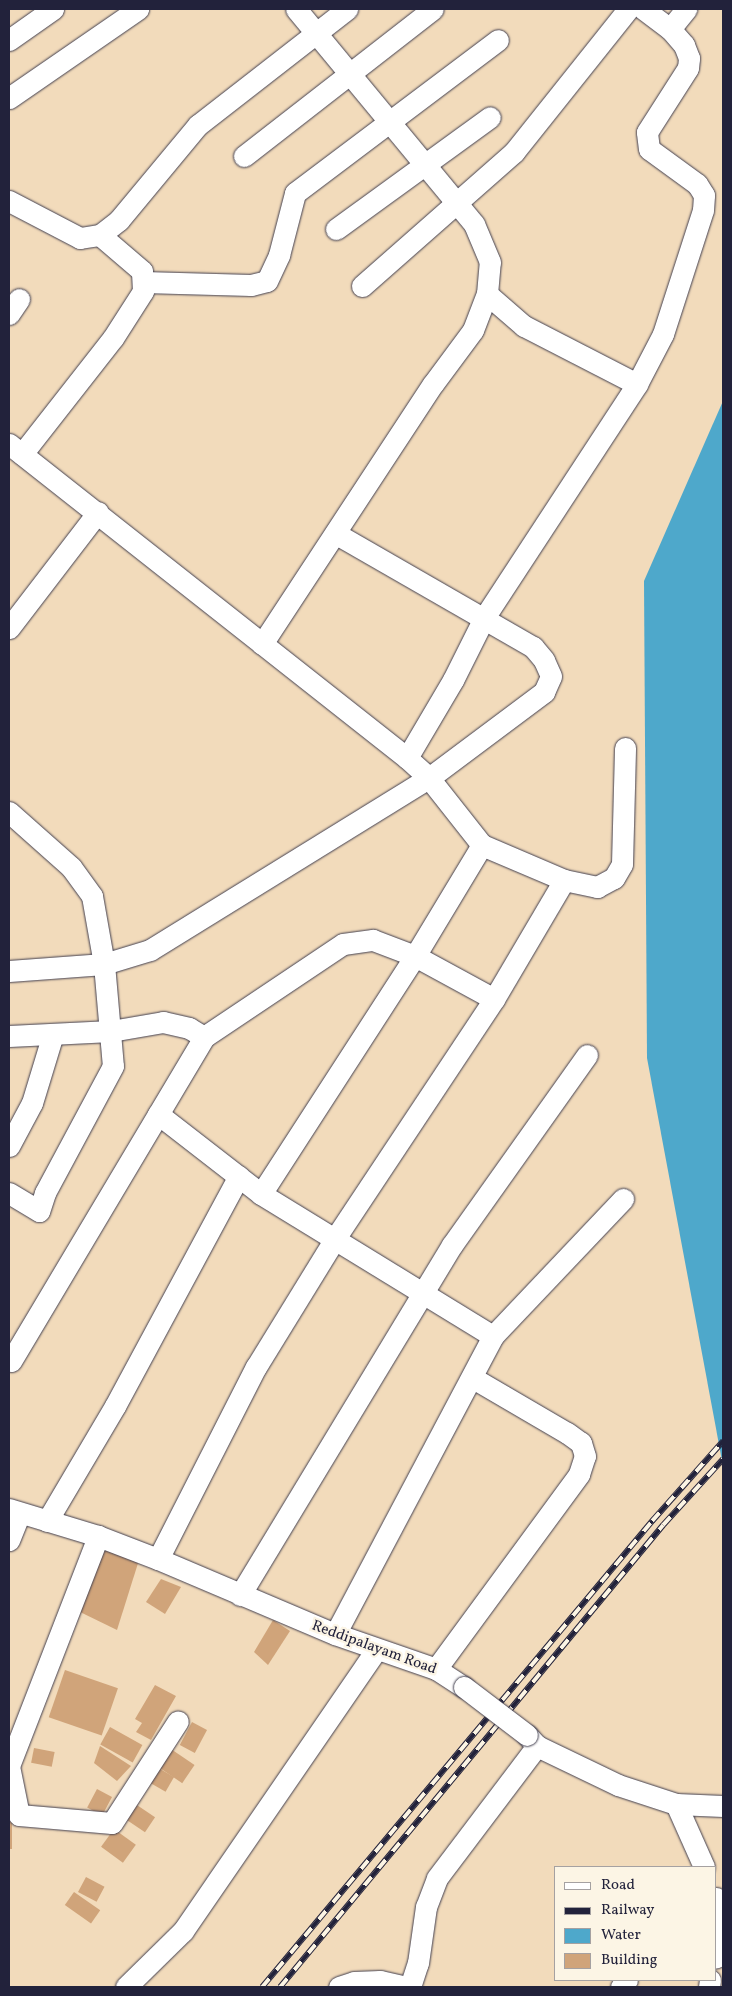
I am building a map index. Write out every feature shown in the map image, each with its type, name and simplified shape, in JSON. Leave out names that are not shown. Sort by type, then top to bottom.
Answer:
[{"type":"street","points":[[9,40],[53,9]]},
{"type":"street","points":[[9,98],[138,9]]},
{"type":"street","points":[[262,644],[434,384],[473,330],[487,294],[490,262],[474,224],[296,9]]},
{"type":"street","points":[[9,200],[80,238],[100,235],[119,220],[198,125],[315,32],[347,9]]},
{"type":"street","points":[[244,156],[433,9]]},
{"type":"street","points":[[362,286],[455,202],[514,152],[628,9]]},
{"type":"street","points":[[407,758],[453,680],[484,618],[637,384],[663,334],[703,210],[704,195],[697,184],[649,149],[647,132],[688,68],[684,45],[670,28],[643,9]]},
{"type":"street","points":[[670,28],[686,9]]},
{"type":"street","points":[[142,282],[251,285],[267,281],[279,255],[295,193],[388,120],[498,40]]},
{"type":"street","points":[[336,230],[426,166],[490,117]]},
{"type":"street","points":[[100,235],[142,271],[143,291],[113,338],[15,449],[98,512],[407,758],[429,778],[482,845],[564,880],[596,887],[614,878],[622,864],[625,748]]},
{"type":"street","points":[[487,294],[524,326],[637,384]]},
{"type":"street","points":[[9,628],[98,512]]},
{"type":"street","points":[[9,971],[104,964],[150,950],[429,778],[544,692],[551,676],[544,660],[533,648],[335,533]]},
{"type":"street","points":[[9,812],[71,867],[92,896],[104,964],[113,1066],[45,1192],[39,1210],[9,1193]]},
{"type":"street","points":[[262,1194],[415,956],[482,845]]},
{"type":"street","points":[[158,1559],[256,1367],[336,1237],[494,999],[564,880]]},
{"type":"street","points":[[11,1361],[204,1037],[343,944],[373,940],[415,956],[494,999]]},
{"type":"street","points":[[9,1036],[111,1031],[163,1022],[189,1028],[204,1037]]},
{"type":"street","points":[[9,1146],[32,1103],[53,1034]]},
{"type":"street","points":[[240,1595],[452,1244],[587,1055]]},
{"type":"street","points":[[158,1114],[262,1194],[336,1237],[493,1336]]},
{"type":"street","points":[[47,1521],[115,1406],[239,1176]]},
{"type":"street","points":[[336,1634],[442,1430],[473,1378],[493,1336],[623,1199]]},
{"type":"street","points":[[436,1669],[579,1474],[585,1456],[581,1443],[567,1433],[473,1378]]},
{"type":"street","points":[[9,1540],[14,1511]]},
{"type":"street","name":"Reddipalayam Road","points":[[14,1511],[98,1536],[376,1650],[436,1669],[464,1687],[532,1740],[618,1785],[676,1804],[723,1806]]},
{"type":"street","points":[[98,1536],[9,1766],[19,1815],[112,1824],[178,1721]]},
{"type":"street","points":[[126,1987],[183,1931],[376,1650]]},
{"type":"street","points":[[410,1987],[418,1963],[426,1907],[437,1878],[532,1740]]},
{"type":"street","points":[[676,1804],[704,1866]]},
{"type":"street","points":[[717,1905],[721,1933],[717,1952]]},
{"type":"street","points":[[339,1987],[354,1982],[380,1981],[405,1987]]},
{"type":"water","points":[[723,401],[723,1466],[647,1058],[644,581]]},
{"type":"building","points":[[102,1544],[139,1560],[117,1630],[78,1611]]},
{"type":"building","points":[[161,1579],[181,1587],[165,1614],[146,1602]]},
{"type":"building","points":[[273,1620],[290,1631],[268,1665],[254,1652]]},
{"type":"building","points":[[65,1670],[118,1688],[102,1736],[49,1717]]},
{"type":"building","points":[[155,1685],[176,1696],[151,1740],[136,1732],[142,1723],[135,1719]]},
{"type":"building","points":[[192,1722],[207,1730],[195,1753],[180,1745]]},
{"type":"building","points":[[110,1727],[142,1745],[133,1762],[100,1744]]},
{"type":"building","points":[[100,1746],[131,1766],[117,1781],[94,1763]]},
{"type":"building","points":[[168,1747],[195,1765],[182,1783],[156,1765]]},
{"type":"building","points":[[34,1748],[55,1752],[52,1767],[31,1763]]},
{"type":"building","points":[[155,1766],[174,1777],[166,1792],[146,1781]]},
{"type":"building","points":[[97,1789],[112,1797],[102,1816],[87,1808]]},
{"type":"building","points":[[131,1801],[155,1817],[145,1832],[121,1816]]},
{"type":"building","points":[[9,1822],[12,1822],[12,1849],[9,1849]]},
{"type":"building","points":[[114,1829],[136,1845],[123,1863],[101,1847]]},
{"type":"building","points":[[86,1877],[105,1887],[97,1902],[78,1892]]},
{"type":"building","points":[[74,1892],[100,1910],[91,1923],[65,1905]]},
{"type":"railway","points":[[262,1987],[652,1521],[723,1441]]},
{"type":"railway","points":[[280,1987],[663,1525],[723,1459]]}]
